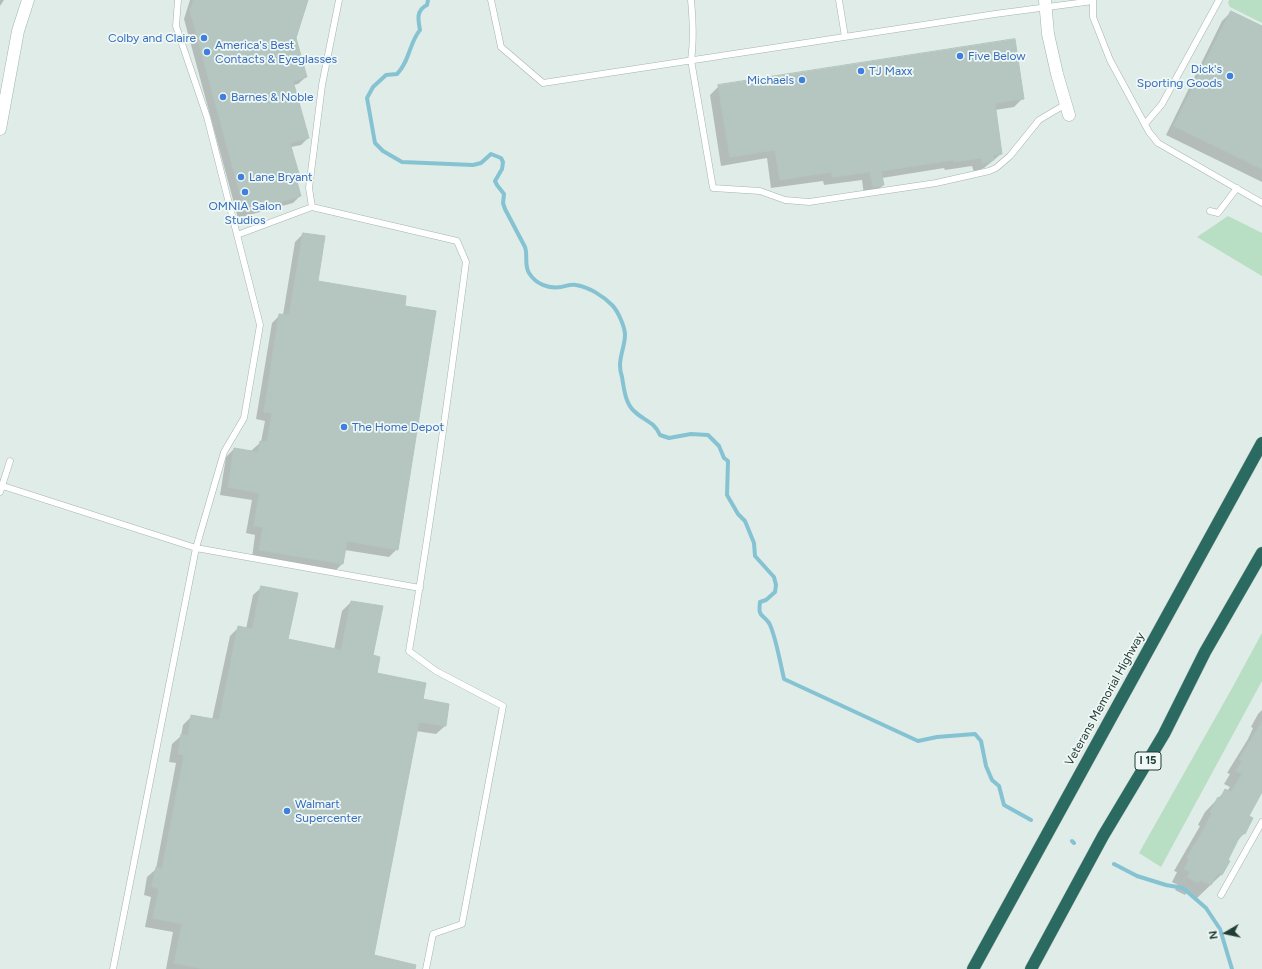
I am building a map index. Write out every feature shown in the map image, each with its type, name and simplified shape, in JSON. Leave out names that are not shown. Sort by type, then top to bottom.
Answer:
[{"type":"highway","points":[[1232,498],[1262,435]]},
{"type":"highway","name":"Veterans Memorial Highway","points":[[973,969],[1262,443]]},
{"type":"highway","name":"I 15","points":[[1031,969],[1103,836],[1164,734],[1205,652],[1262,553]]},
{"type":"street","points":[[0,129],[3,91],[18,31],[28,0]]},
{"type":"street","points":[[1046,4],[1048,34],[1067,110]]},
{"type":"lane","points":[[113,969],[196,548],[224,452],[244,418],[260,325],[207,117],[176,26],[178,0]]},
{"type":"lane","points":[[312,208],[309,188],[322,85],[339,0]]},
{"type":"lane","points":[[491,0],[501,47],[543,83],[995,14],[1046,4],[1093,1],[1093,17],[1110,60],[1145,124],[1158,143],[1262,203]]},
{"type":"lane","points":[[690,0],[694,43],[691,60],[713,188],[760,191],[785,200],[809,202],[936,183],[989,171],[996,168],[1010,156],[1039,120],[1067,110]]},
{"type":"lane","points":[[839,0],[845,37]]},
{"type":"lane","points":[[1145,124],[1162,104],[1219,0]]},
{"type":"lane","points":[[1210,211],[1218,213],[1237,188]]},
{"type":"lane","points":[[237,235],[312,208],[457,241],[466,262],[445,421],[409,651],[436,671],[503,706],[462,924],[433,934],[426,969]]},
{"type":"lane","points":[[0,492],[10,461]]},
{"type":"lane","points":[[1,485],[196,548],[420,588]]},
{"type":"lane","points":[[1221,895],[1262,822]]},
{"type":"green space","points":[[1229,0],[1262,0],[1262,23],[1230,7],[1228,3]]},
{"type":"green space","points":[[1228,216],[1262,233],[1262,276],[1197,237]]},
{"type":"green space","points":[[1262,633],[1262,681],[1161,867],[1139,853]]},
{"type":"building","points":[[194,0],[308,0],[296,38],[307,77],[293,81],[309,138],[290,143],[300,177],[296,178],[301,196],[245,212],[190,11]]},
{"type":"building","name":"Dick's Sporting Goods","points":[[1231,11],[1262,26],[1262,169],[1174,126]]},
{"type":"building","points":[[1015,39],[1024,99],[995,103],[1002,154],[993,155],[994,160],[983,164],[981,158],[954,162],[953,160],[881,171],[884,185],[873,187],[870,172],[833,177],[831,172],[780,180],[775,150],[730,157],[718,85]]},
{"type":"building","name":"The Home Depot","points":[[303,233],[325,236],[318,281],[406,296],[405,306],[436,311],[398,550],[347,541],[343,564],[259,550],[263,527],[254,526],[259,493],[228,487],[234,448],[258,452],[260,441],[267,442],[272,413],[264,412],[279,314],[289,315]]},
{"type":"building","name":"Walmart Supercenter","points":[[261,586],[298,593],[288,639],[341,650],[351,601],[383,606],[373,655],[380,657],[377,673],[426,683],[423,699],[449,704],[446,726],[419,722],[374,955],[416,965],[415,969],[205,969],[174,963],[182,924],[153,918],[159,889],[152,886],[156,867],[162,869],[184,755],[178,754],[181,734],[188,736],[191,715],[219,720],[238,626],[252,629]]},
{"type":"building","points":[[1262,722],[1262,792],[1249,816],[1253,818],[1245,834],[1243,833],[1238,840],[1228,860],[1230,861],[1222,875],[1218,873],[1211,885],[1200,880],[1198,883],[1187,877],[1190,872],[1184,869],[1189,859],[1187,858],[1212,813],[1210,812],[1218,797],[1220,799],[1225,789],[1231,792],[1242,774],[1236,771],[1242,761],[1239,760]]},
{"type":"waterway","points":[[428,0],[427,5],[419,12],[418,19],[420,30],[416,35],[405,63],[397,74],[386,75],[373,87],[367,98],[375,143],[383,151],[402,162],[473,165],[481,163],[491,154],[501,158],[503,162],[502,169],[495,181],[504,194],[503,203],[505,209],[525,247],[529,273],[535,280],[543,285],[552,287],[570,285],[581,286],[600,295],[612,305],[619,315],[625,332],[620,368],[625,395],[631,408],[655,427],[660,435],[669,438],[691,434],[708,435],[719,446],[724,458],[728,461],[727,495],[738,514],[745,521],[754,543],[755,556],[774,577],[776,585],[775,592],[766,600],[760,602],[760,613],[767,620],[771,628],[776,642],[784,679],[918,741],[937,737],[975,734],[981,741],[986,766],[992,780],[999,786],[1004,805],[1031,820]]},
{"type":"waterway","points":[[1114,864],[1137,876],[1166,885],[1183,888],[1206,908],[1220,929],[1232,969]]},
{"type":"place","name":"Colby and Claire","points":[[204,38]]},
{"type":"place","name":"America's Best Contacts & Eyeglasses","points":[[207,52]]},
{"type":"place","name":"Five Below","points":[[960,56]]},
{"type":"place","name":"TJ Maxx","points":[[861,71]]},
{"type":"place","name":"Dick's Sporting Goods","points":[[1230,76]]},
{"type":"place","name":"Michaels","points":[[802,80]]},
{"type":"place","name":"Barnes & Noble","points":[[223,97]]},
{"type":"place","name":"Lane Bryant","points":[[241,177]]},
{"type":"place","name":"OMNIA Salon Studios","points":[[245,192]]},
{"type":"place","name":"The Home Depot","points":[[344,427]]},
{"type":"place","name":"Walmart Supercenter","points":[[287,811]]}]
